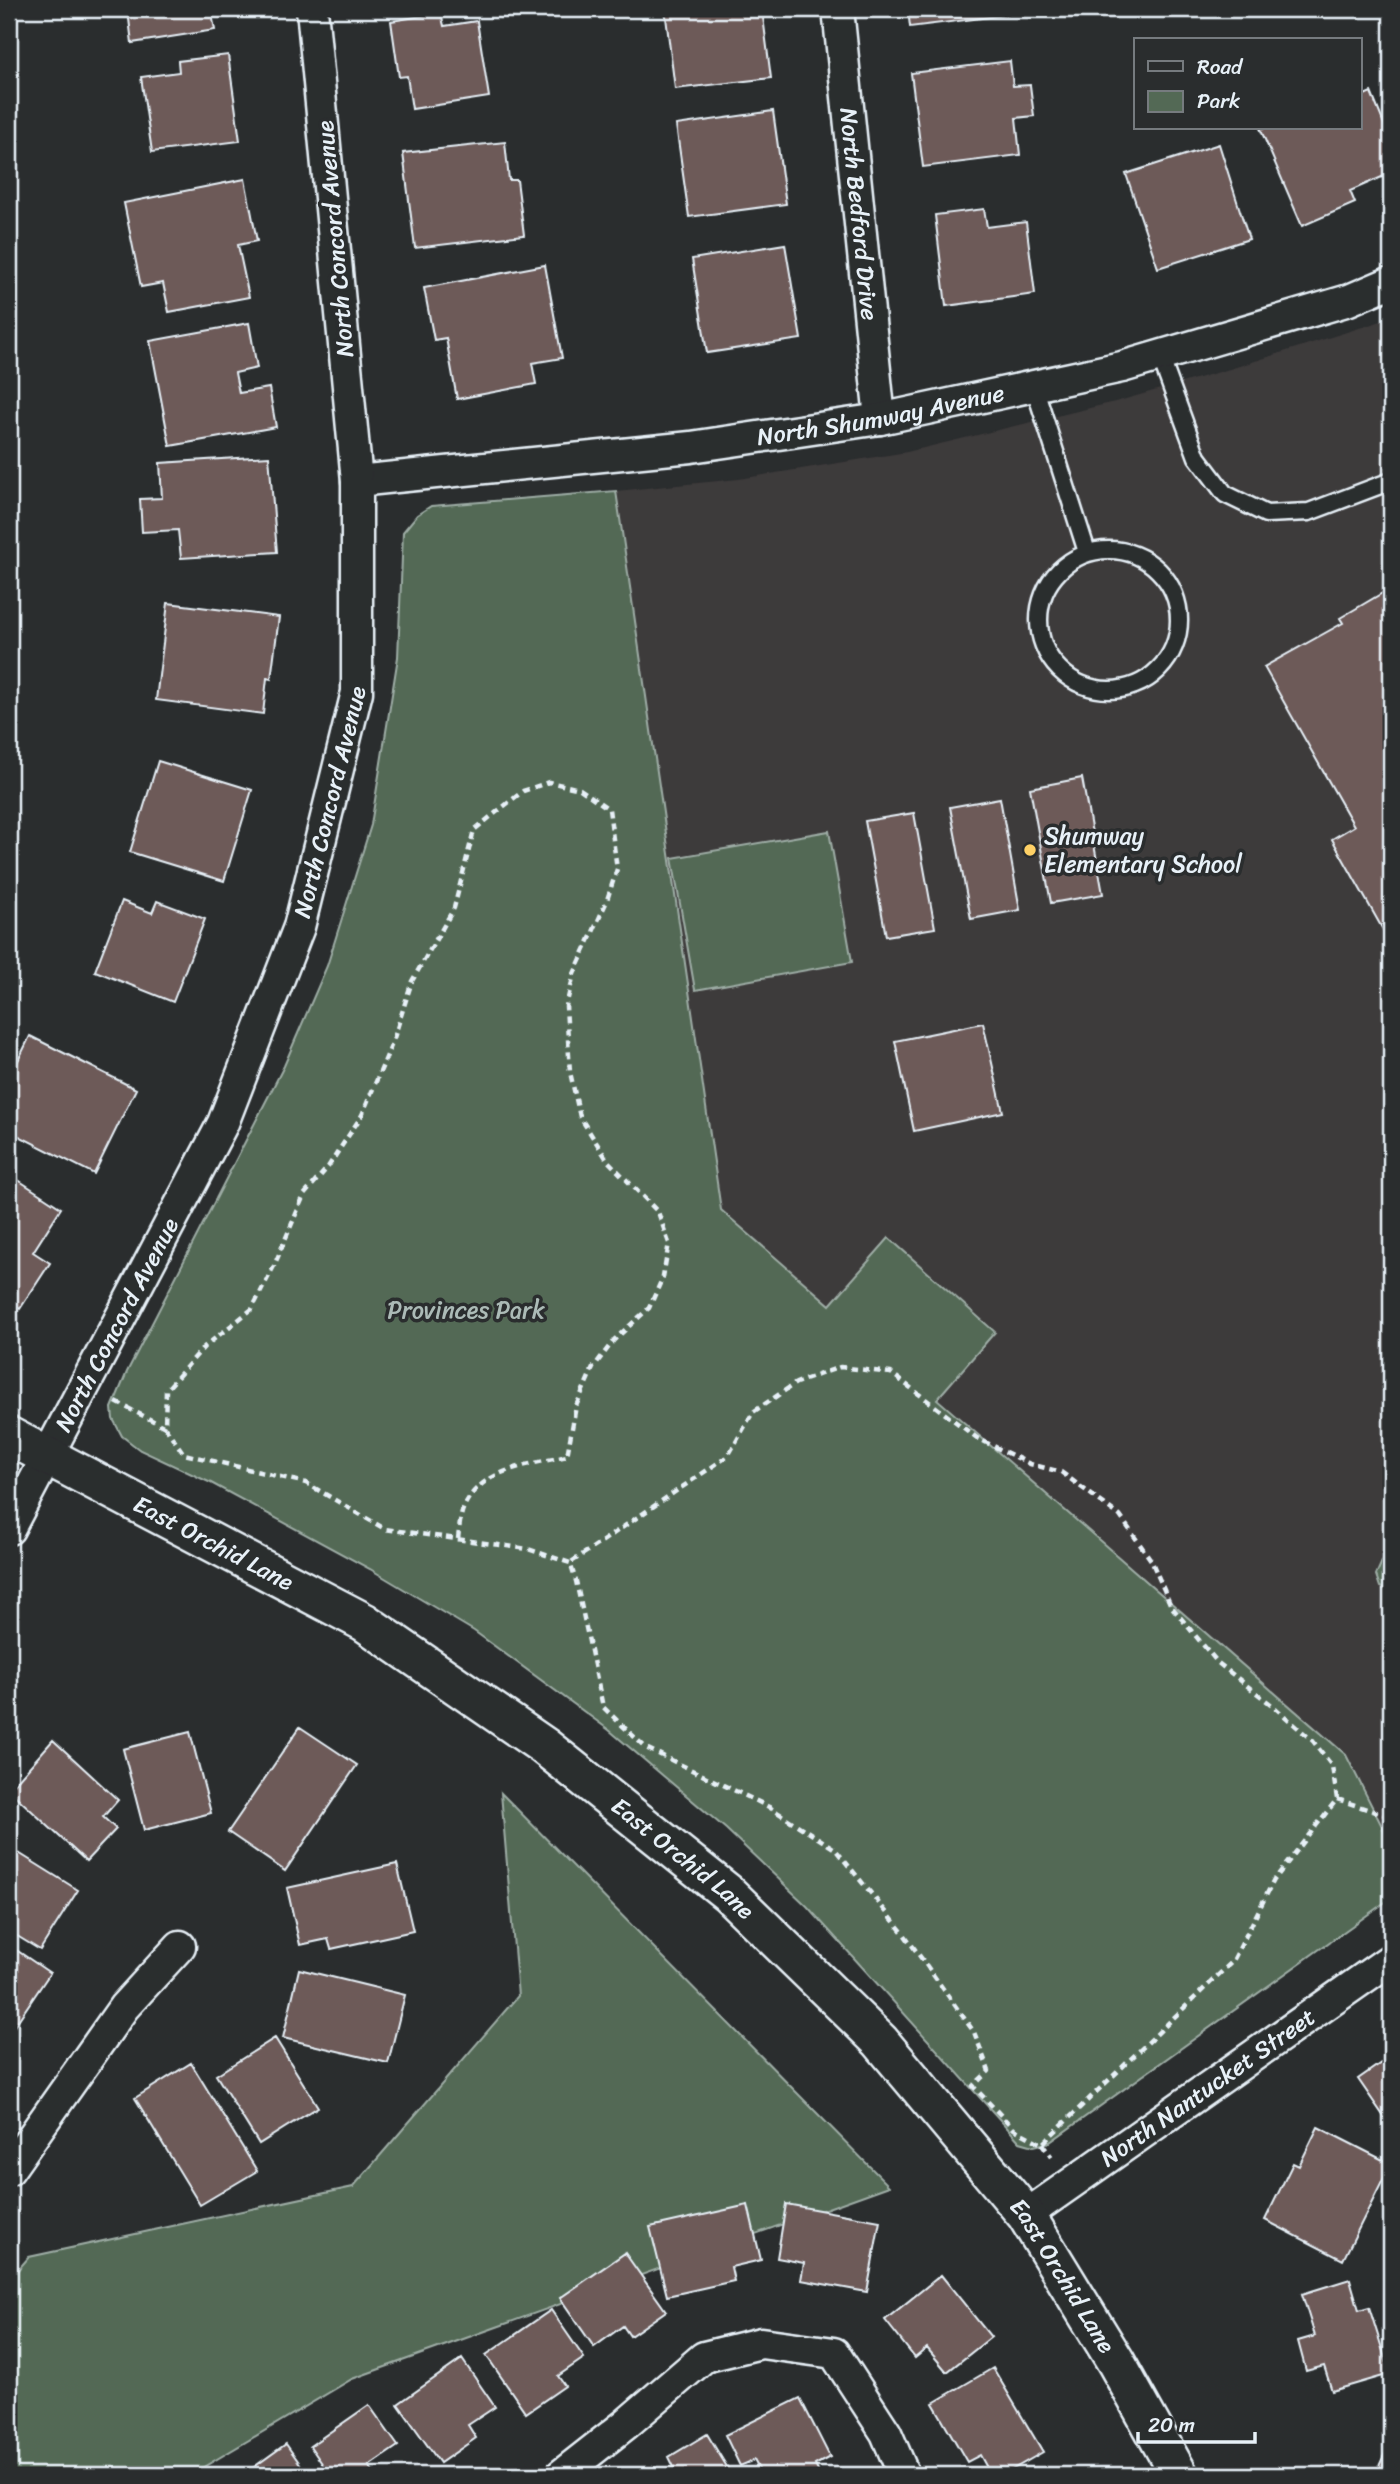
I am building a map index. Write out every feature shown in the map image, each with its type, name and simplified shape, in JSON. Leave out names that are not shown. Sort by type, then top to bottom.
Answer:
[{"type":"street","name":"North Concord Avenue","points":[[9,1529],[223,1123],[299,927],[357,692],[357,481],[312,9]]},
{"type":"street","name":"North Bedford Drive","points":[[838,9],[880,419]]},
{"type":"street","name":"North Shumway Avenue","points":[[357,481],[651,452],[880,419],[1122,367],[1349,300],[1391,282]]},
{"type":"street","name":"East Orchid Lane","points":[[9,1436],[364,1622],[544,1746],[728,1893],[880,2041],[1026,2215],[1116,2362],[1180,2475]]},
{"type":"street","points":[[9,2170],[124,2007],[180,1946]]},
{"type":"street","name":"North Nantucket Street","points":[[1026,2215],[1391,1959]]},
{"type":"street","points":[[561,2475],[704,2357],[761,2343],[834,2353],[886,2433],[904,2475]]},
{"type":"lane","points":[[1160,356],[1197,457],[1225,494],[1266,514],[1309,512],[1391,481]]},
{"type":"lane","points":[[1034,386],[1087,552]]},
{"type":"lane","points":[[1114,549],[1140,556],[1164,575],[1178,602],[1179,633],[1167,661],[1144,682],[1120,691],[1095,690],[1071,680],[1052,662],[1040,639],[1038,612],[1046,586],[1063,565],[1087,552],[1114,549]]},
{"type":"path","points":[[165,1427],[166,1390],[204,1347],[252,1309],[274,1266],[304,1195],[328,1167],[362,1115],[393,1041],[412,981],[454,908],[474,830],[523,791],[548,782],[580,789],[609,809],[617,869],[606,903],[574,974],[566,1006],[570,1072],[580,1117],[608,1161],[658,1212],[669,1243],[663,1277],[649,1308],[614,1340],[593,1368],[576,1406],[568,1456],[521,1467],[490,1478],[471,1493],[462,1512],[458,1539]]},
{"type":"path","points":[[840,1367],[891,1373],[977,1438],[1030,1464],[1061,1472],[1120,1516],[1151,1560],[1171,1606],[1217,1663],[1313,1741],[1332,1766],[1337,1799],[1274,1880],[1233,1961],[1042,2144],[1014,2129],[972,2086],[989,2071],[974,2032],[904,1934],[835,1849],[769,1807],[646,1748],[603,1707],[570,1563],[728,1457],[753,1412],[796,1383],[840,1367]]},
{"type":"path","points":[[84,1386],[165,1427],[184,1454],[306,1483],[385,1529],[528,1549],[570,1563]]},
{"type":"path","points":[[1337,1799],[1391,1817]]},
{"type":"shaded area","name":"Shumway Elementary School","points":[[1391,318],[1391,1844],[1346,1755],[721,1210],[616,491],[739,479],[907,452],[1119,401]]},
{"type":"green space","name":"Provinces Park","points":[[616,491],[721,1210],[830,1305],[889,1238],[995,1332],[937,1399],[1346,1755],[1391,1844],[1391,1898],[1050,2142],[1034,2146],[1020,2142],[807,1906],[726,1829],[609,1730],[474,1631],[370,1569],[211,1483],[140,1450],[122,1436],[113,1419],[112,1408],[127,1372],[284,1066],[327,966],[371,825],[398,657],[403,532],[417,515],[431,506]]},
{"type":"green space","points":[[829,831],[852,962],[695,990],[672,858]]},
{"type":"green space","points":[[1391,1541],[1391,1592],[1380,1587],[1376,1575]]},
{"type":"green space","points":[[501,1793],[889,2186],[352,2379],[190,2475],[9,2475],[9,2280],[29,2257],[353,2187],[518,1996]]},
{"type":"building","points":[[107,9],[211,9],[215,30],[132,43],[128,11],[108,14]]},
{"type":"building","points":[[665,9],[762,9],[771,78],[675,89]]},
{"type":"building","points":[[908,9],[1006,9],[1007,15],[910,27]]},
{"type":"building","points":[[441,13],[444,26],[477,21],[489,97],[412,109],[407,76],[399,77],[391,21]]},
{"type":"building","points":[[228,55],[240,141],[152,152],[141,77],[179,72],[178,61]]},
{"type":"building","points":[[1010,61],[1013,86],[1030,85],[1034,116],[1016,118],[1020,155],[923,167],[911,73]]},
{"type":"building","points":[[1371,92],[1391,141],[1391,173],[1350,191],[1355,203],[1302,226],[1261,130],[1362,130],[1362,96]]},
{"type":"building","points":[[773,111],[786,204],[689,217],[676,125]]},
{"type":"building","points":[[505,142],[509,180],[517,180],[524,235],[415,248],[403,153]]},
{"type":"building","points":[[1219,144],[1249,239],[1158,268],[1126,174]]},
{"type":"building","points":[[245,179],[257,241],[238,245],[249,297],[169,312],[163,283],[141,287],[124,203]]},
{"type":"building","points":[[984,209],[987,227],[1026,222],[1035,294],[946,306],[935,215]]},
{"type":"building","points":[[785,244],[801,339],[707,353],[692,259]]},
{"type":"building","points":[[545,265],[562,358],[532,363],[536,384],[457,399],[446,338],[434,340],[424,288]]},
{"type":"building","points":[[249,323],[257,368],[235,373],[239,393],[269,388],[276,427],[170,446],[150,341]]},
{"type":"building","points":[[269,456],[277,552],[181,558],[178,530],[142,532],[140,499],[162,498],[160,463]]},
{"type":"building","points":[[1391,588],[1391,944],[1332,839],[1354,826],[1264,667],[1343,623],[1340,618]]},
{"type":"building","points":[[168,603],[279,617],[271,679],[267,678],[263,714],[156,700]]},
{"type":"building","points":[[158,761],[252,790],[224,881],[130,852]]},
{"type":"building","points":[[1082,778],[1103,894],[1051,903],[1030,788]]},
{"type":"building","points":[[1000,798],[1020,910],[971,919],[950,807]]},
{"type":"building","points":[[914,813],[935,928],[886,936],[865,821]]},
{"type":"building","points":[[122,901],[152,913],[157,901],[205,919],[173,1002],[95,971]]},
{"type":"building","points":[[983,1023],[1003,1112],[914,1131],[895,1041]]},
{"type":"building","points":[[30,1036],[136,1089],[94,1174],[9,1131],[9,1071],[12,1073]]},
{"type":"building","points":[[9,1174],[61,1208],[33,1252],[50,1263],[20,1309],[9,1302]]},
{"type":"building","points":[[300,1727],[357,1765],[285,1871],[228,1832]]},
{"type":"building","points":[[190,1732],[211,1813],[144,1830],[123,1749]]},
{"type":"building","points":[[53,1740],[118,1800],[103,1817],[116,1829],[86,1861],[9,1790]]},
{"type":"building","points":[[9,1847],[78,1890],[40,1950],[9,1931]]},
{"type":"building","points":[[397,1864],[413,1931],[331,1949],[328,1939],[300,1945],[287,1888]]},
{"type":"building","points":[[9,1945],[50,1973],[11,2031],[9,2029]]},
{"type":"building","points":[[299,1969],[405,1995],[388,2063],[283,2038]]},
{"type":"building","points":[[275,2038],[318,2107],[259,2144],[216,2075]]},
{"type":"building","points":[[1391,2056],[1391,2127],[1358,2079]]},
{"type":"building","points":[[191,2063],[257,2171],[200,2205],[135,2098]]},
{"type":"building","points":[[1318,2127],[1391,2164],[1343,2260],[1265,2220],[1293,2163],[1299,2166]]},
{"type":"building","points":[[786,2204],[880,2221],[867,2292],[801,2280],[804,2263],[777,2258]]},
{"type":"building","points":[[748,2205],[761,2260],[731,2267],[734,2281],[667,2296],[650,2227]]},
{"type":"building","points":[[625,2253],[666,2311],[630,2336],[623,2326],[594,2347],[560,2298]]},
{"type":"building","points":[[941,2275],[991,2337],[947,2372],[927,2348],[915,2358],[885,2320]]},
{"type":"building","points":[[1350,2279],[1359,2310],[1369,2307],[1390,2374],[1332,2391],[1324,2366],[1306,2371],[1298,2341],[1315,2336],[1302,2294]]},
{"type":"building","points":[[551,2310],[584,2358],[558,2376],[565,2386],[526,2413],[486,2355]]},
{"type":"building","points":[[462,2359],[495,2407],[468,2425],[476,2438],[440,2463],[398,2404]]},
{"type":"building","points":[[993,2368],[1043,2452],[1003,2475],[991,2475],[980,2455],[967,2462],[933,2403]]},
{"type":"building","points":[[800,2398],[830,2457],[815,2465],[820,2475],[762,2475],[754,2460],[740,2466],[725,2435]]},
{"type":"building","points":[[369,2405],[398,2446],[369,2466],[376,2475],[330,2475],[310,2446]]},
{"type":"building","points":[[707,2434],[732,2475],[660,2475],[674,2467],[669,2457]]},
{"type":"building","points":[[1391,2440],[1391,2475],[1375,2475]]},
{"type":"building","points":[[286,2444],[308,2475],[243,2475]]},
{"type":"place","name":"Shumway Elementary School","points":[[1030,850]]}]
